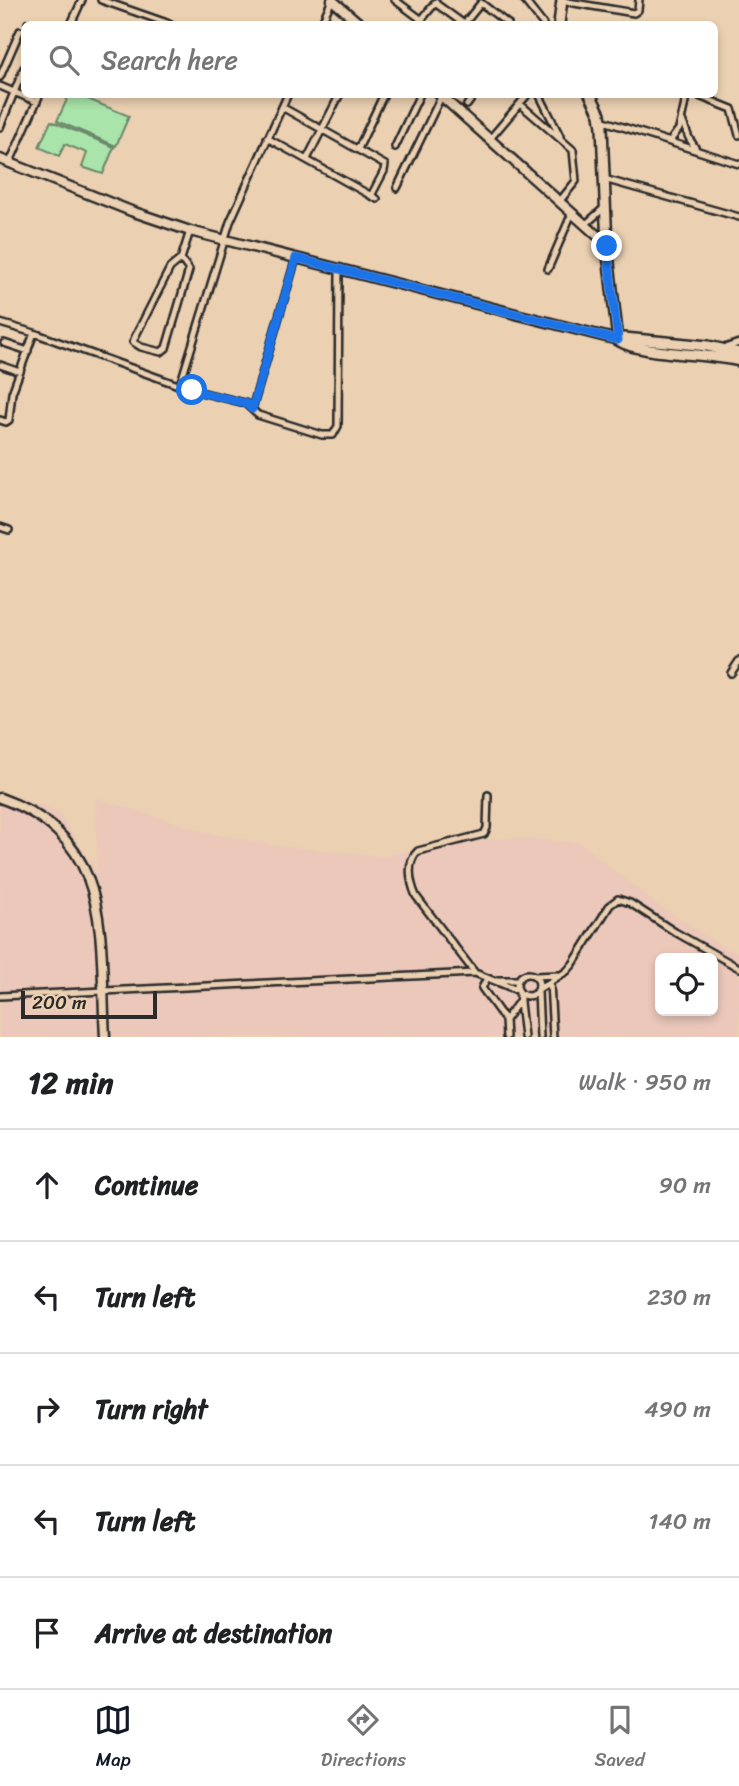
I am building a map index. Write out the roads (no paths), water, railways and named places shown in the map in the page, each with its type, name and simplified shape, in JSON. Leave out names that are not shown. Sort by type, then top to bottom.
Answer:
[{"type":"main road","points":[[559,21],[562,0]]},
{"type":"main road","points":[[592,98],[601,120],[607,246],[618,340],[642,349],[739,362]]},
{"type":"main road","points":[[618,340],[624,338],[722,349],[739,354]]},
{"type":"street","points":[[73,21],[82,0]]},
{"type":"street","points":[[101,0],[161,21]]},
{"type":"street","points":[[322,21],[332,0],[356,21]]},
{"type":"street","points":[[395,0],[419,21]]},
{"type":"street","points":[[524,0],[541,21]]},
{"type":"street","points":[[562,0],[634,13],[638,10],[639,0]]},
{"type":"street","points":[[421,21],[436,1],[460,21]]},
{"type":"street","points":[[467,21],[481,4],[504,21]]},
{"type":"street","points":[[0,77],[20,31]]},
{"type":"street","points":[[0,127],[21,76]]},
{"type":"street","points":[[0,86],[21,95]]},
{"type":"street","points":[[28,98],[37,102]]},
{"type":"street","points":[[10,163],[38,98]]},
{"type":"street","points":[[180,385],[224,240],[286,98]]},
{"type":"street","points":[[307,159],[339,98]]},
{"type":"street","points":[[358,149],[382,98]]},
{"type":"street","points":[[395,147],[418,98]]},
{"type":"street","points":[[397,188],[439,98]]},
{"type":"street","points":[[442,98],[607,246]]},
{"type":"street","points":[[467,105],[472,98]]},
{"type":"street","points":[[489,140],[525,98]]},
{"type":"street","points":[[541,98],[561,139]]},
{"type":"street","points":[[670,141],[677,134],[686,98]]},
{"type":"street","points":[[704,98],[732,109],[739,135]]},
{"type":"street","points":[[520,104],[573,150],[576,179],[559,202]]},
{"type":"street","points":[[268,138],[374,197],[386,166],[282,107]]},
{"type":"street","points":[[601,120],[739,164]]},
{"type":"street","points":[[682,120],[698,151]]},
{"type":"street","points":[[0,159],[131,211],[190,231],[618,340]]},
{"type":"street","points":[[604,179],[739,217]]},
{"type":"street","points":[[586,225],[605,207]]},
{"type":"street","points":[[548,269],[572,213]]},
{"type":"street","points":[[181,259],[189,270],[166,348],[161,352],[137,346],[135,337],[170,268],[181,259],[190,231]]},
{"type":"street","points":[[252,409],[296,258]]},
{"type":"street","points":[[0,323],[180,385],[245,403],[258,415],[328,436],[337,431],[340,269]]},
{"type":"street","points":[[0,420],[9,420],[12,393],[34,333]]},
{"type":"street","points":[[4,343],[28,351]]},
{"type":"street","points":[[722,349],[739,343]]},
{"type":"street","points":[[0,365],[20,372]]},
{"type":"street","points":[[0,527],[9,530]]},
{"type":"street","points":[[731,673],[739,661]]},
{"type":"street","points":[[475,973],[416,896],[411,883],[411,862],[418,851],[484,834],[487,828],[488,794]]},
{"type":"street","points":[[0,798],[31,811],[51,824],[64,836],[82,863],[98,914],[105,1037]]},
{"type":"street","points":[[495,980],[528,997],[573,964],[610,905],[618,899],[630,903],[739,968]]},
{"type":"street","points":[[0,996],[475,973],[495,980],[518,980],[524,974],[561,975]]},
{"type":"street","points":[[535,976],[538,981],[540,1037]]},
{"type":"street","points":[[487,978],[482,989],[505,1020]]},
{"type":"street","points":[[518,980],[524,1037]]},
{"type":"street","points":[[550,982],[553,1037]]},
{"type":"street","points":[[506,1037],[505,1020],[519,994]]}]
